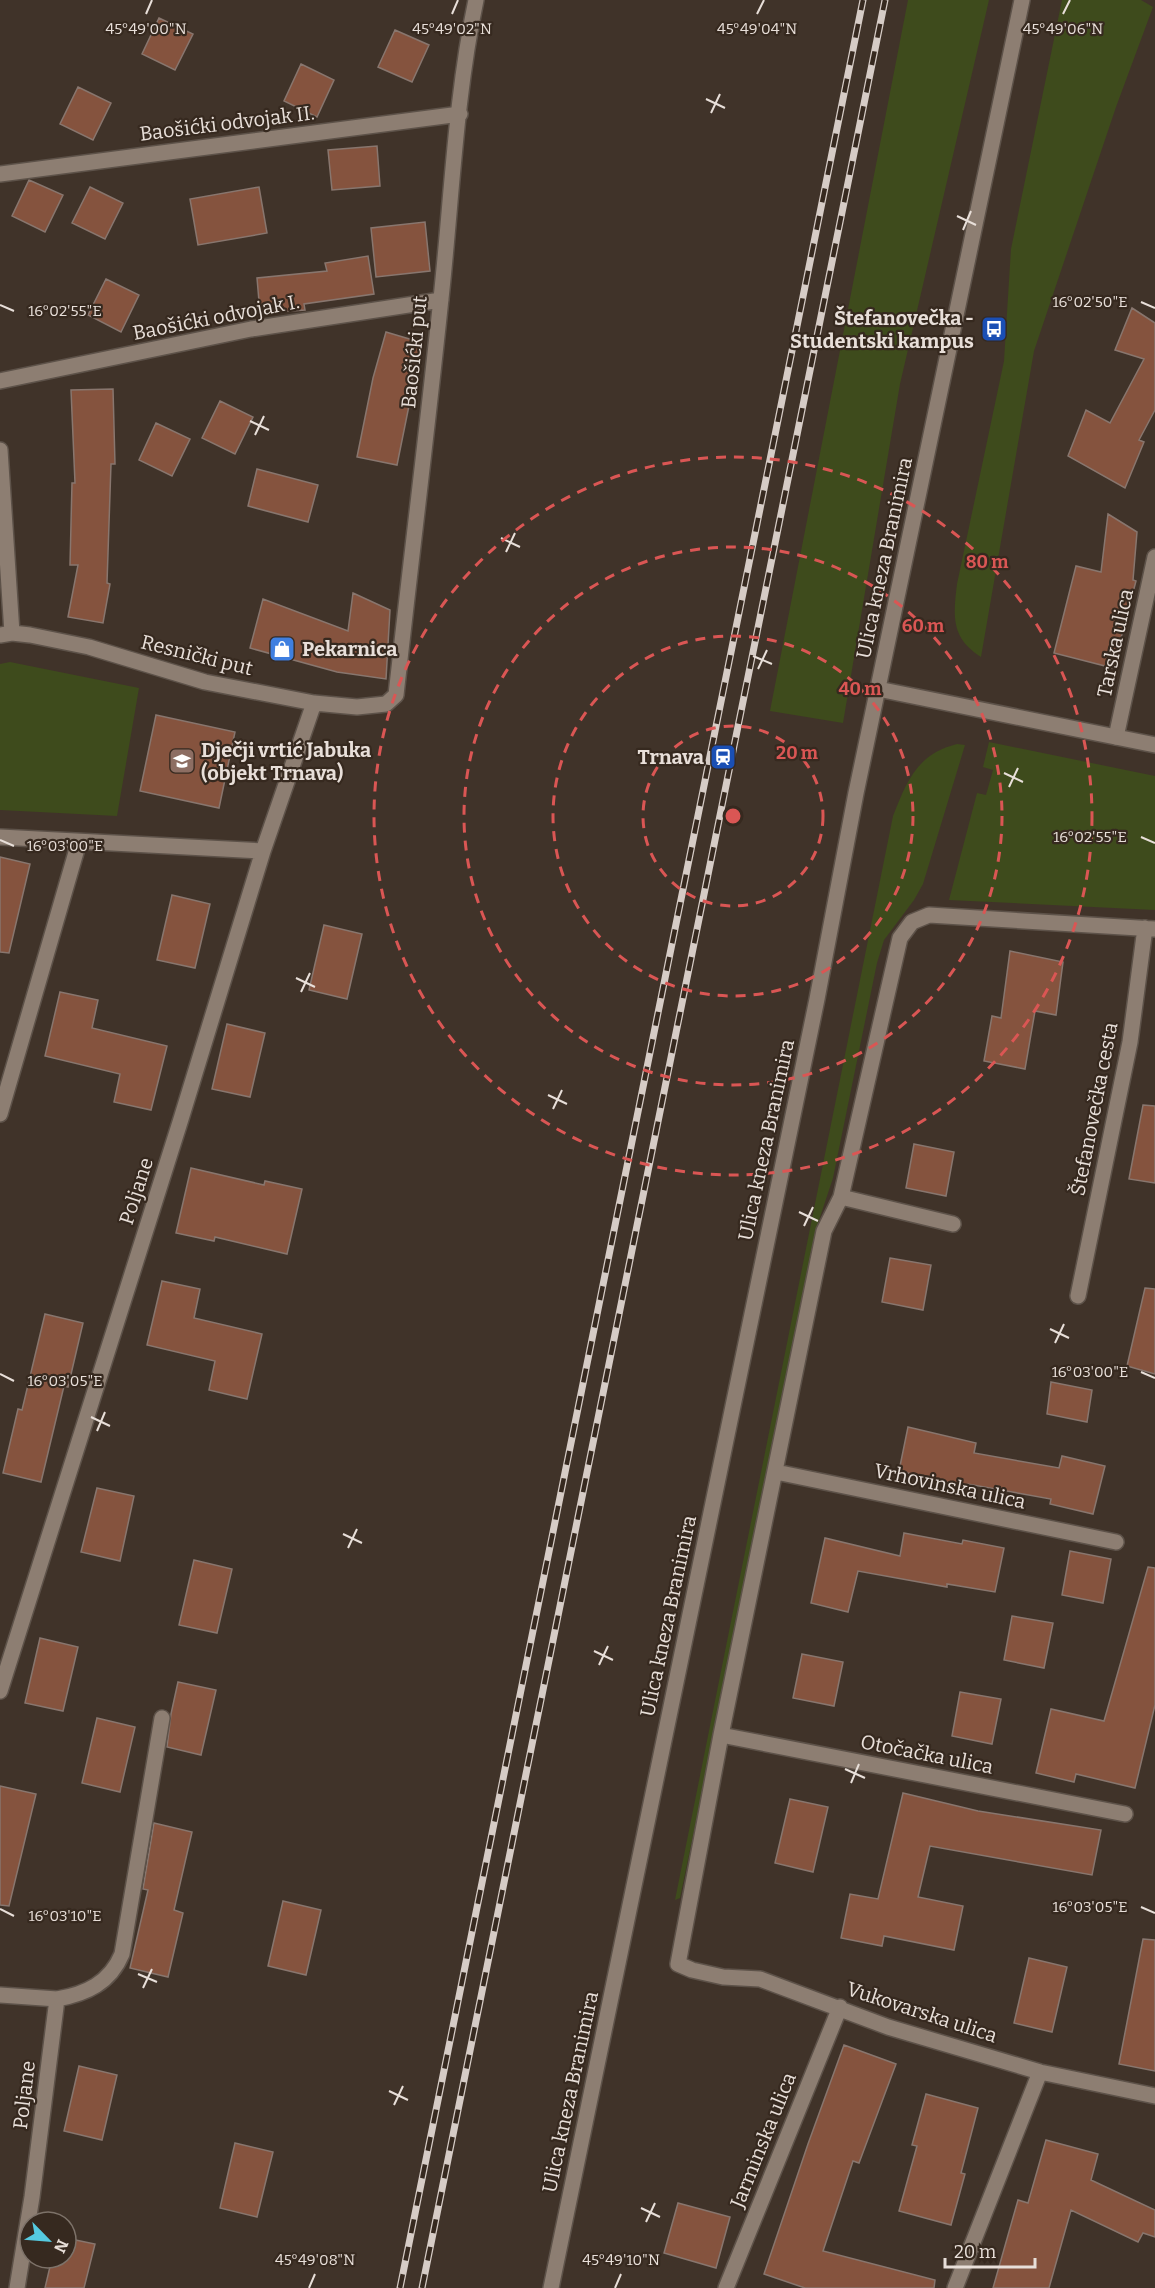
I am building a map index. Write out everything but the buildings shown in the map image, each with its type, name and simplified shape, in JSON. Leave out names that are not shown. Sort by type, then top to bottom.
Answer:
[{"type":"street","name":"Baošićki put","points":[[386,704],[396,695],[460,114],[470,29],[476,0]]},
{"type":"street","name":"Ulica kneza Branimira","points":[[551,2288],[817,999],[878,688],[1022,0]]},
{"type":"street","name":"Baošićki odvojak II.","points":[[0,174],[460,114]]},
{"type":"street","name":"Baošićki odvojak I.","points":[[0,381],[251,329],[441,300]]},
{"type":"street","points":[[0,450],[6,634]]},
{"type":"street","name":"Tarska ulica","points":[[1116,737],[1155,557]]},
{"type":"street","name":"Resnički put","points":[[6,634],[89,647],[205,682],[314,704],[357,706],[386,704]]},
{"type":"street","points":[[878,688],[1155,745]]},
{"type":"street","name":"Poljane","points":[[0,1691],[181,1119],[263,851],[314,704]]},
{"type":"street","points":[[0,837],[263,851]]},
{"type":"street","points":[[0,1114],[79,842]]},
{"type":"street","name":"Štefanovečka cesta","points":[[841,1197],[897,948],[912,922],[929,915],[1150,929],[1130,1042],[1078,1296]]},
{"type":"street","points":[[721,1735],[825,1231],[841,1197],[953,1224]]},
{"type":"street","name":"Vrhovinska ulica","points":[[776,1472],[1116,1542]]},
{"type":"street","points":[[0,1995],[57,1999],[79,1995],[102,1983],[117,1967],[162,1718]]},
{"type":"street","name":"Otočačka ulica","points":[[721,1735],[1125,1814]]},
{"type":"street","name":"Vukovarska ulica","points":[[721,1735],[678,1964],[692,1970],[723,1977],[760,1979],[888,2026],[1040,2072],[1155,2096]]},
{"type":"street","name":"Poljane","points":[[17,2288],[32,2197],[57,1999]]},
{"type":"street","name":"Jarminska ulica","points":[[726,2288],[840,2007]]},
{"type":"street","points":[[955,2288],[1040,2072]]},
{"type":"green space","points":[[908,0],[989,0],[900,384],[843,723],[770,711]]},
{"type":"green space","points":[[1062,0],[1141,0],[1153,7],[1116,107],[1034,351],[981,657],[964,642],[956,626],[957,584],[1004,361],[1011,249]]},
{"type":"green space","points":[[10,662],[139,688],[117,816],[0,810],[0,664]]},
{"type":"green space","points":[[989,742],[1155,776],[1155,910],[949,900],[977,793],[986,795],[993,770],[983,767]]},
{"type":"green space","points":[[957,744],[965,745],[923,884],[884,940],[877,963],[833,1178],[816,1229],[763,1500],[680,1898],[675,1900],[893,816],[909,780],[923,762],[943,749]]},
{"type":"railway","points":[[400,2288],[863,0]]},
{"type":"railway","points":[[422,2288],[885,0]]},
{"type":"place","name":"Štefanovečka - Studentski kampus","points":[[994,329]]},
{"type":"place","name":"Pekarnica","points":[[282,649]]},
{"type":"place","name":"Trnava","points":[[723,757]]},
{"type":"place","name":"Dječji vrtić Jabuka (objekt Trnava)","points":[[182,761]]}]
